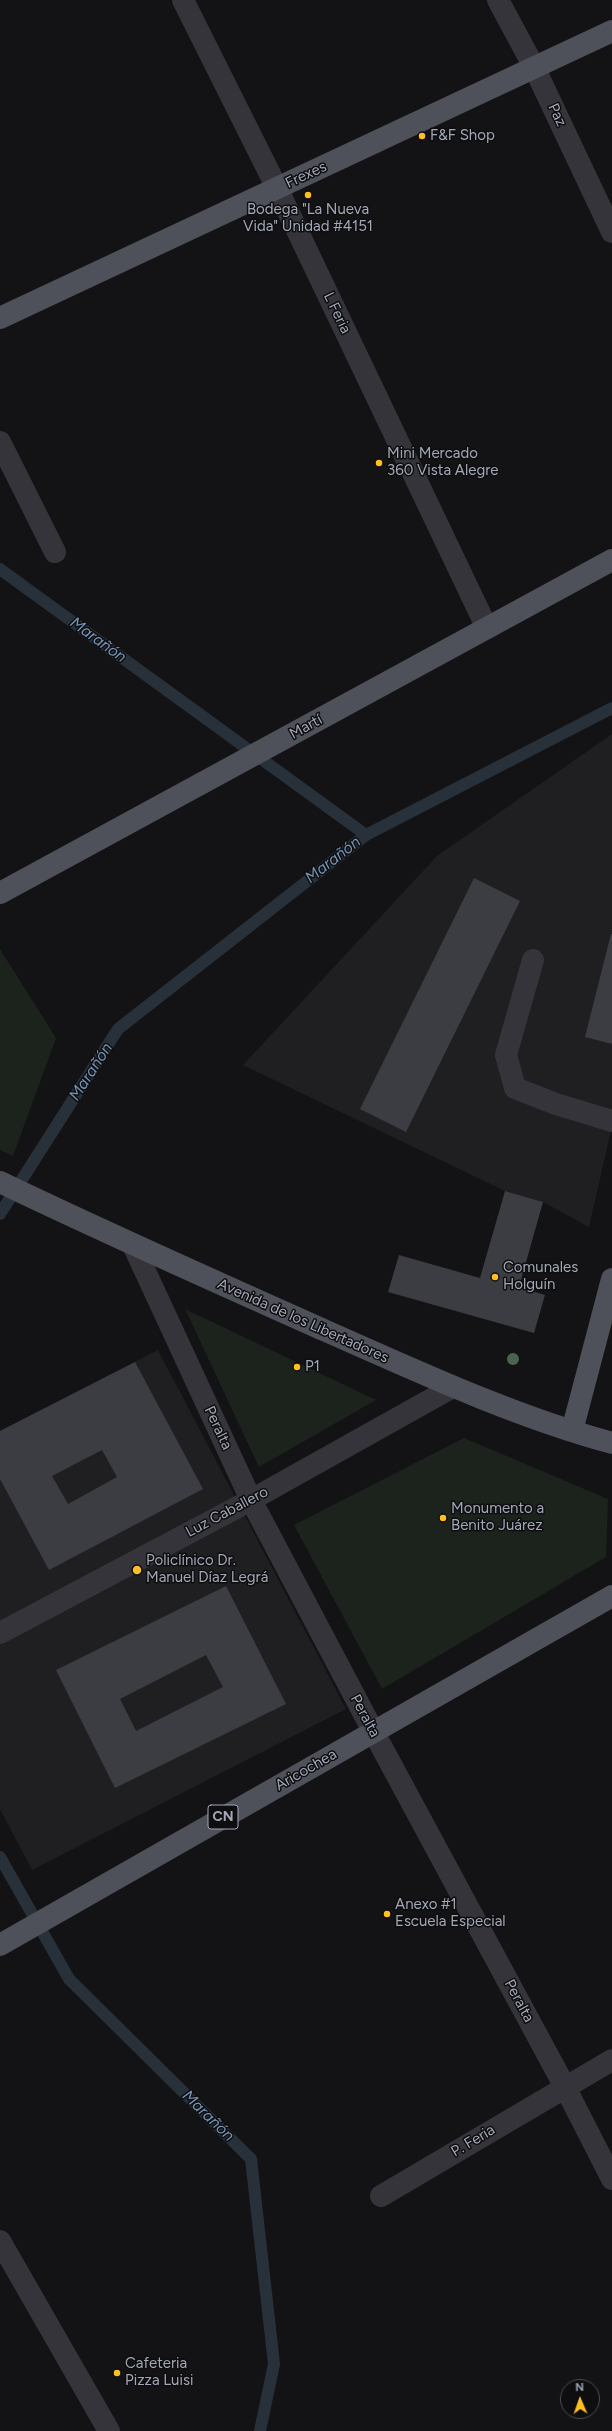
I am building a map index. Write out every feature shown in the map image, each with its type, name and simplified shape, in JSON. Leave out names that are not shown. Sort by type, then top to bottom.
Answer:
[{"type":"main road","name":"Frexes","points":[[0,318],[612,31]]},
{"type":"main road","name":"Martí","points":[[0,893],[612,560]]},
{"type":"main road","name":"Avenida de los Libertadores","points":[[0,1182],[133,1245],[453,1387],[572,1431],[611,1443]]},
{"type":"main road","points":[[572,1431],[612,1279]]},
{"type":"main road","name":"Aricochea","points":[[0,1945],[74,1901],[612,1596]]},
{"type":"street","name":"L Feria","points":[[183,0],[277,188],[487,628]]},
{"type":"street","name":"Paz","points":[[498,0],[534,67],[612,232]]},
{"type":"street","points":[[0,442],[55,552]]},
{"type":"street","points":[[533,960],[506,1055],[515,1088],[556,1104],[612,1121]]},
{"type":"street","name":"Peralta","points":[[133,1245],[251,1500],[373,1731],[565,2087],[612,2180]]},
{"type":"street","name":"Luz Caballero","points":[[0,1633],[251,1500],[453,1387]]},
{"type":"street","name":"P. Feria","points":[[381,2196],[612,2060]]},
{"type":"street","points":[[0,2240],[109,2431]]},
{"type":"shaded area","points":[[612,734],[612,1126],[589,1227],[543,1202],[505,1191],[243,1065],[437,856]]},
{"type":"shaded area","points":[[0,949],[56,1038],[13,1156],[0,1150]]},
{"type":"shaded area","points":[[185,1309],[376,1400],[259,1467]]},
{"type":"shaded area","name":"Policlínico Dr. Manuel Díaz Legrá","points":[[158,1350],[346,1709],[32,1870],[0,1809],[0,1431]]},
{"type":"shaded area","points":[[464,1438],[608,1499],[606,1557],[382,1689],[294,1525]]},
{"type":"building","points":[[474,878],[520,901],[406,1132],[360,1109]]},
{"type":"building","points":[[612,934],[612,1044],[585,1037]]},
{"type":"building","points":[[505,1191],[543,1202],[519,1287],[545,1295],[534,1333],[388,1292],[399,1255],[480,1278]]},
{"type":"building","points":[[135,1362],[203,1489],[49,1570],[0,1479],[0,1431]],"holes":[[[102,1450],[117,1477],[68,1504],[52,1476]]]},
{"type":"building","points":[[226,1586],[286,1704],[115,1788],[56,1670]],"holes":[[[206,1655],[223,1687],[136,1731],[120,1699]]]},
{"type":"waterway","name":"Marañón","points":[[0,569],[366,835]]},
{"type":"waterway","name":"Marañón","points":[[0,1214],[118,1029],[366,835],[612,708]]},
{"type":"waterway","name":"Marañón","points":[[0,1857],[69,1979],[251,2159],[274,2364],[260,2431]]},
{"type":"place","name":"F&F Shop","points":[[422,136]]},
{"type":"place","name":"Bodega \"La Nueva Vida\" Unidad #4151","points":[[308,195]]},
{"type":"place","name":"Mini Mercado 360 Vista Alegre","points":[[379,463]]},
{"type":"place","name":"Comunales Holguín","points":[[495,1277]]},
{"type":"place","name":"P1","points":[[297,1367]]},
{"type":"place","name":"Monumento a Benito Juárez","points":[[443,1518]]},
{"type":"place","name":"Policlínico Dr. Manuel Díaz Legrá","points":[[137,1570]]},
{"type":"place","name":"Anexo #1 Escuela Especial","points":[[387,1914]]},
{"type":"place","name":"Cafeteria Pizza Luisi","points":[[117,2373]]}]
